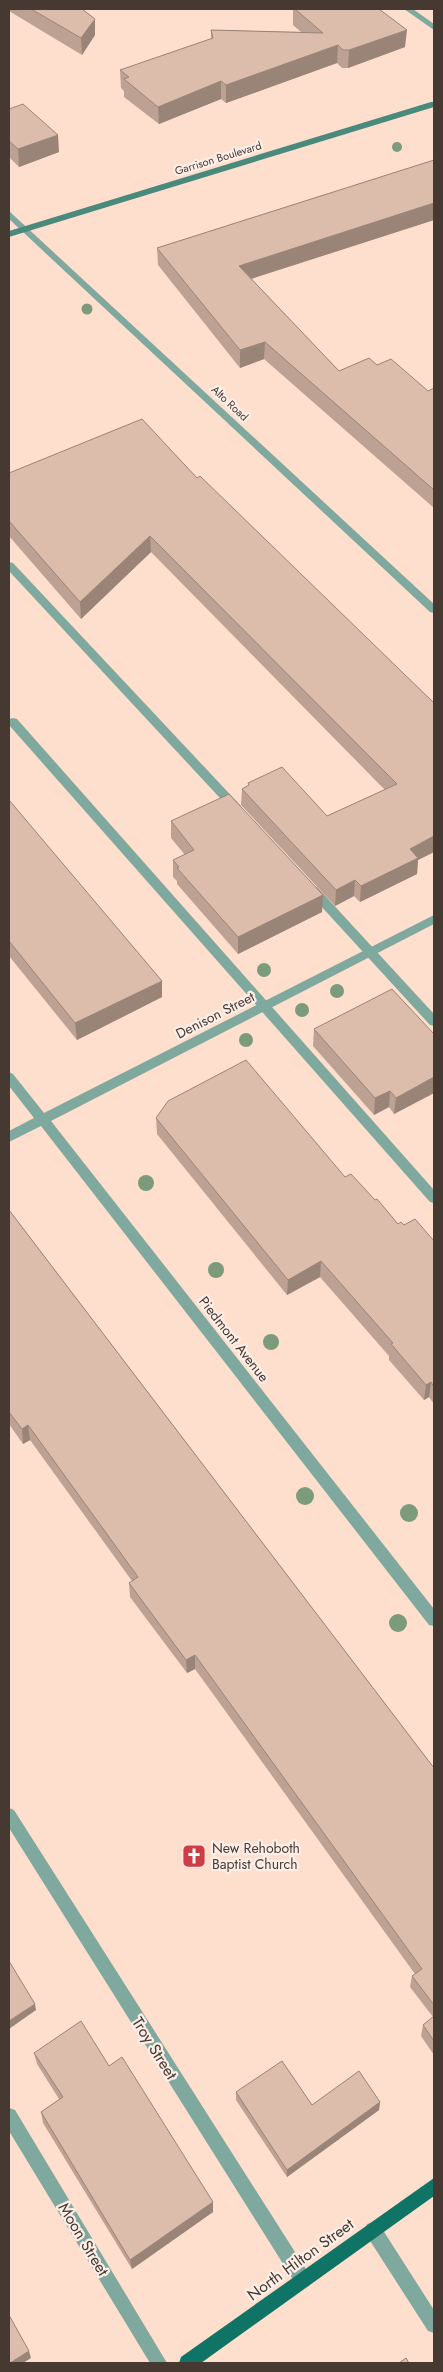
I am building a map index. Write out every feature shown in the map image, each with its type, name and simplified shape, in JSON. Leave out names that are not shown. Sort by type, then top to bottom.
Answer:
[{"type":"main road","name":"Garrison Boulevard","points":[[9,234],[434,104]]},
{"type":"main road","name":"North Hilton Street","points":[[187,2363],[434,2186]]},
{"type":"street","points":[[408,9],[434,28]]},
{"type":"street","name":"Alto Road","points":[[9,214],[434,610]]},
{"type":"street","points":[[9,565],[247,820]]},
{"type":"street","points":[[13,722],[434,1198]]},
{"type":"street","points":[[301,878],[434,1022]]},
{"type":"street","name":"Denison Street","points":[[9,1138],[434,920]]},
{"type":"street","name":"Piedmont Avenue","points":[[9,1078],[434,1620]]},
{"type":"street","name":"Troy Street","points":[[9,1815],[303,2280]]},
{"type":"street","name":"Moon Street","points":[[9,2116],[159,2363]]},
{"type":"street","points":[[373,2230],[434,2325]]},
{"type":"building","points":[[31,9],[82,9],[95,19],[81,38]]},
{"type":"building","points":[[295,9],[379,9],[407,30],[349,50],[343,50],[338,45],[226,85],[221,81],[158,107],[124,79],[129,77],[120,70],[213,38],[211,30],[323,33]]},
{"type":"building","points":[[23,104],[58,135],[18,149],[9,141],[9,109]]},
{"type":"building","points":[[434,160],[434,203],[239,266],[339,371],[369,358],[377,365],[391,359],[428,391],[434,388],[434,490],[265,342],[240,350],[157,248]]},
{"type":"building","points":[[142,419],[197,478],[200,476],[434,703],[434,836],[410,849],[418,858],[361,886],[355,880],[336,890],[242,789],[249,785],[248,783],[282,767],[327,816],[397,784],[150,536],[80,602],[9,521],[9,473]]},
{"type":"building","points":[[229,794],[323,895],[238,937],[177,868],[179,867],[173,860],[194,850],[171,821]]},
{"type":"building","points":[[9,800],[162,981],[75,1023],[9,941]]},
{"type":"building","points":[[392,989],[434,1034],[434,1077],[396,1098],[390,1091],[375,1098],[314,1029]]},
{"type":"building","points":[[246,1060],[345,1177],[351,1174],[375,1200],[377,1199],[398,1224],[401,1222],[404,1225],[415,1219],[434,1241],[434,1387],[431,1382],[426,1385],[391,1344],[393,1343],[321,1261],[288,1280],[156,1118],[168,1101]]},
{"type":"building","points":[[9,1210],[434,1768],[434,2005],[412,1976],[422,1969],[195,1655],[186,1660],[129,1583],[138,1577],[28,1425],[22,1429],[9,1412]]},
{"type":"building","points":[[9,1961],[35,2004],[9,2021]]},
{"type":"building","points":[[434,2016],[434,2041],[423,2025]]},
{"type":"building","points":[[81,2021],[109,2066],[122,2057],[213,2202],[130,2260],[41,2112],[63,2097],[34,2053]]},
{"type":"building","points":[[282,2061],[312,2105],[359,2071],[380,2102],[287,2170],[236,2092]]},
{"type":"building","points":[[9,2315],[29,2351],[10,2363],[9,2363]]},
{"type":"building","points":[[406,2358],[409,2363],[399,2363]]},
{"type":"place","name":"New Rehoboth Baptist Church","points":[[194,1856]]}]
